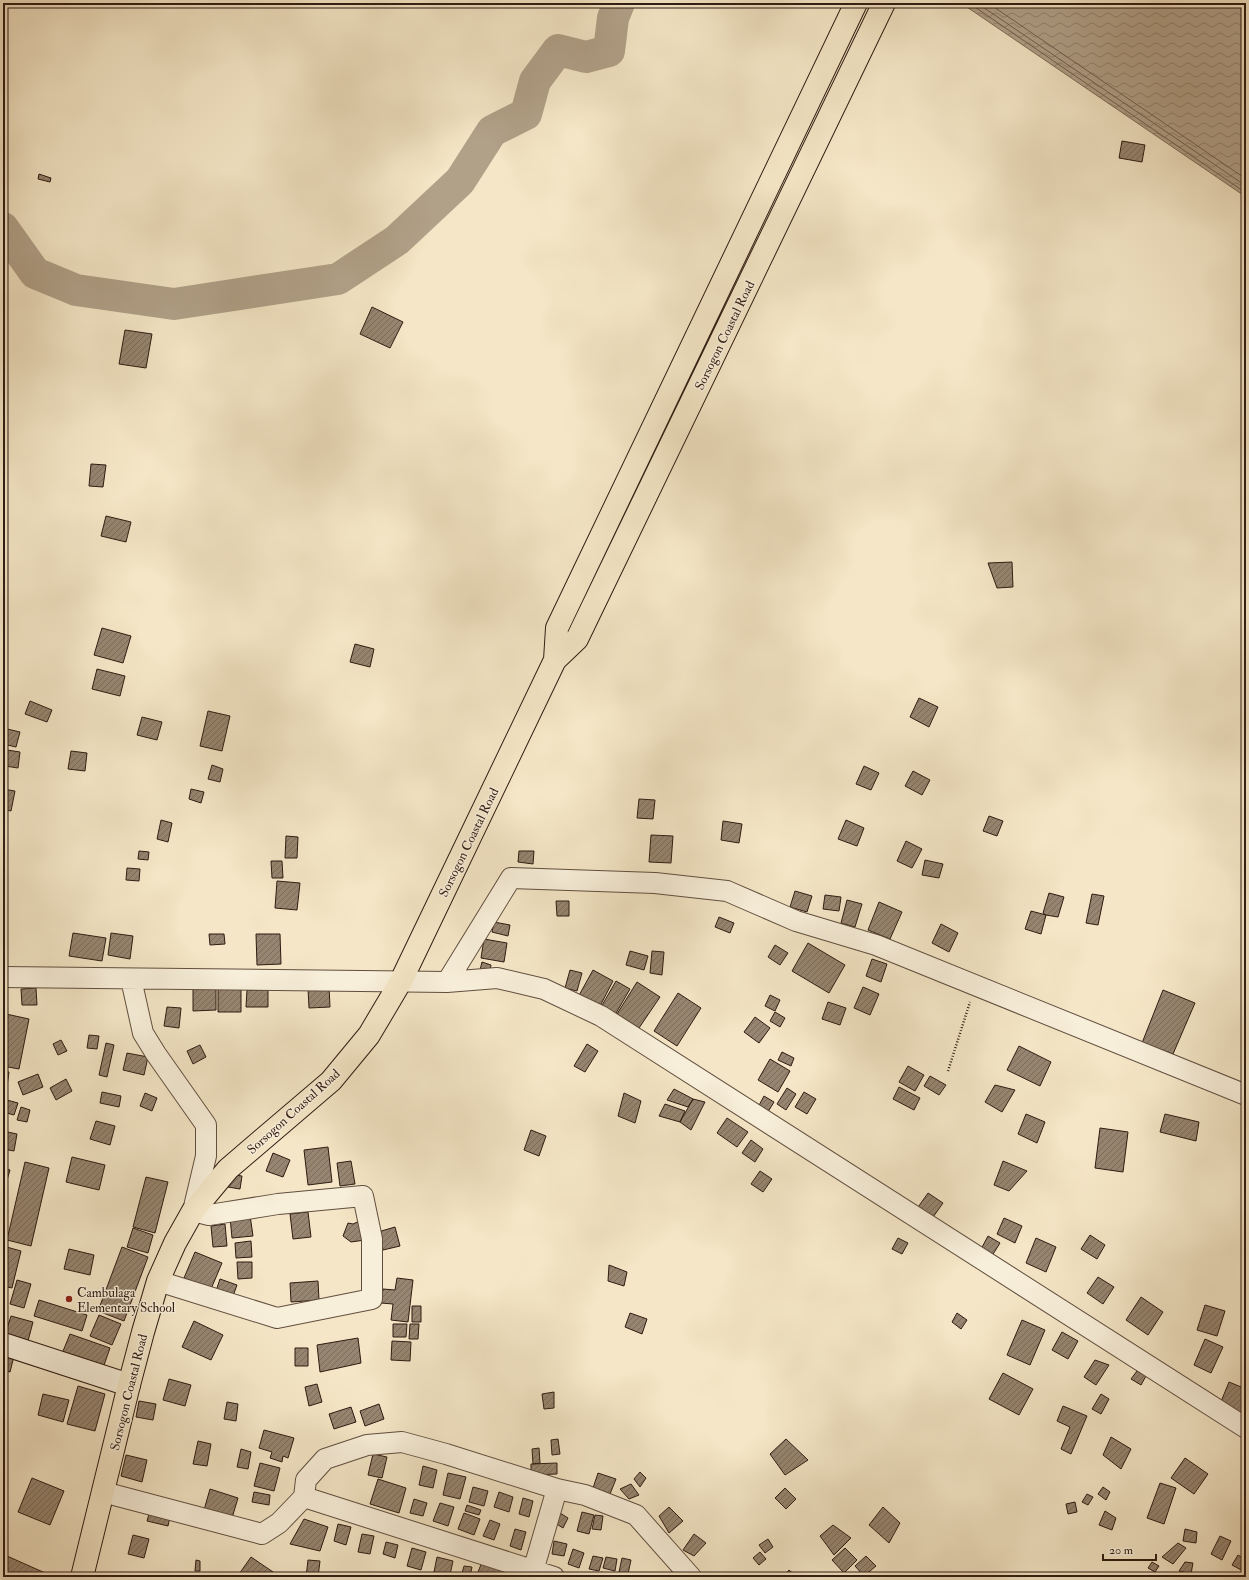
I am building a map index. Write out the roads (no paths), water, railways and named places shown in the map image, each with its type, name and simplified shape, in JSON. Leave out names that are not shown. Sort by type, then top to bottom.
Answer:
[{"type":"highway","name":"Sorsogon Coastal Road","points":[[555,660],[557,628],[856,3]]},
{"type":"highway","name":"Sorsogon Coastal Road","points":[[82,1577],[129,1385],[158,1281],[175,1242],[193,1211],[228,1169],[331,1081],[369,1035],[401,981],[555,660],[578,639],[884,3]]},
{"type":"street","points":[[447,982],[511,878],[655,883],[727,891],[796,921],[876,945],[1246,1095]]},
{"type":"street","points":[[3,977],[447,982],[497,978],[544,989],[601,1016],[1246,1428]]},
{"type":"street","points":[[131,978],[143,1033],[206,1125],[206,1156],[193,1211],[209,1215],[278,1204],[363,1196],[372,1239],[372,1299],[278,1318],[158,1281]]},
{"type":"street","points":[[3,1344],[129,1385]]},
{"type":"street","points":[[103,1492],[262,1534],[279,1523],[304,1497],[306,1480],[325,1459],[367,1445],[402,1442],[446,1454],[557,1489],[585,1495],[636,1515],[691,1577]]},
{"type":"street","points":[[533,1571],[557,1489]]},
{"type":"street","points":[[304,1497],[554,1577]]},
{"type":"water","points":[[961,3],[1246,3],[1246,197]]},
{"type":"waterway","points":[[3,228],[35,273],[76,290],[174,304],[338,279],[397,240],[460,181],[492,131],[526,114],[535,81],[558,50],[586,57],[609,51],[613,18],[619,3]]},
{"type":"place","name":"Cambulaga Elementary School","points":[[69,1299]]}]
